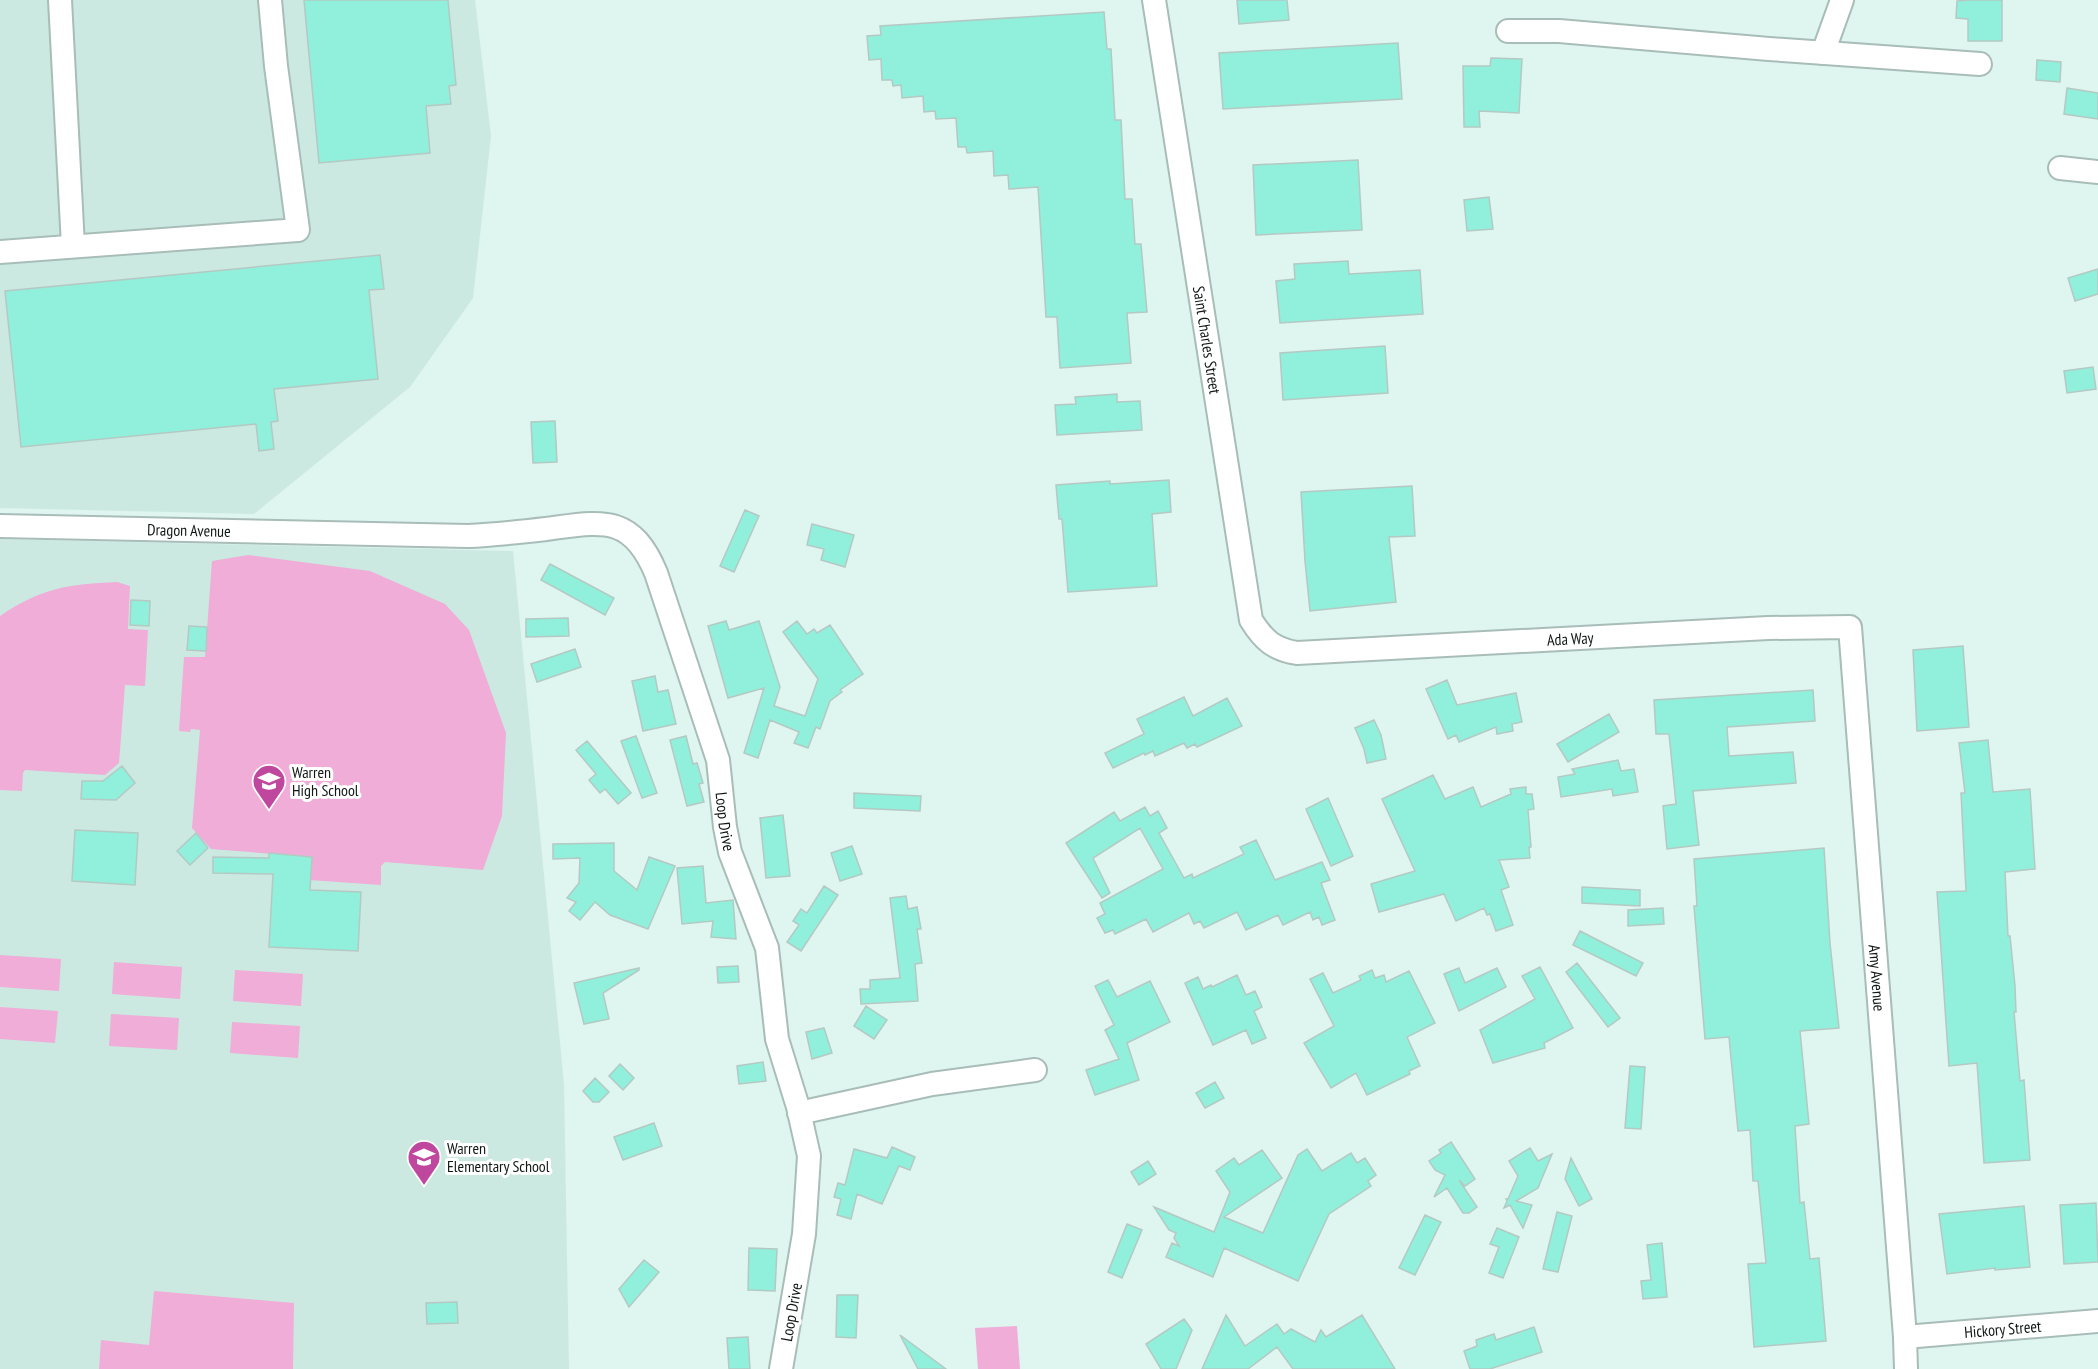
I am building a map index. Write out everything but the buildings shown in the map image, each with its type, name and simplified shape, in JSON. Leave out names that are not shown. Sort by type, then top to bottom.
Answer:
[{"type":"street","points":[[60,0],[73,246]]},
{"type":"street","points":[[0,252],[298,230],[276,66],[270,0]]},
{"type":"street","name":"Saint Charles Street","points":[[1154,0],[1251,620],[1267,641],[1280,650],[1298,653]]},
{"type":"street","points":[[1823,53],[1842,0]]},
{"type":"street","points":[[1508,31],[1559,32],[1980,64]]},
{"type":"street","points":[[2060,168],[2098,172]]},
{"type":"street","name":"Loop Drive","points":[[379,533],[492,535],[599,523],[622,529],[634,538],[643,548],[656,573],[718,760],[728,844],[734,866],[767,948],[777,1039],[800,1113],[809,1156],[807,1213],[781,1369]]},
{"type":"street","name":"Dragon Avenue","points":[[0,526],[379,533]]},
{"type":"street","name":"Ada Way","points":[[1298,653],[1768,628],[1842,627]]},
{"type":"street","name":"Amy Avenue","points":[[1842,627],[1850,627],[1905,1337]]},
{"type":"street","points":[[800,1113],[902,1089],[1035,1070]]},
{"type":"street","name":"Hickory Street","points":[[1905,1337],[2098,1321]]},
{"type":"street","points":[[1905,1337],[1906,1369]]},
{"type":"shaded area","points":[[0,0],[475,0],[491,136],[473,298],[410,387],[254,514],[0,508]]},
{"type":"shaded area","name":"Warren High School","points":[[0,539],[513,551],[564,1085],[569,1369],[0,1369]]},
{"type":"shaded area","points":[[248,555],[370,571],[445,604],[469,630],[506,733],[502,816],[483,870],[385,862],[381,866],[381,885],[309,880],[312,857],[211,849],[192,828],[200,730],[179,731],[184,657],[205,657],[212,561]]},
{"type":"shaded area","points":[[117,582],[130,586],[128,629],[148,630],[145,686],[125,685],[119,763],[105,775],[25,770],[22,791],[0,790],[0,616],[42,593],[70,586]]},
{"type":"shaded area","points":[[0,955],[61,959],[59,991],[0,987]]},
{"type":"shaded area","points":[[114,962],[182,967],[180,999],[112,994]]},
{"type":"shaded area","points":[[235,970],[303,974],[301,1006],[233,1001]]},
{"type":"shaded area","points":[[0,1007],[58,1011],[55,1043],[0,1039]]},
{"type":"shaded area","points":[[111,1014],[179,1018],[177,1050],[109,1046]]},
{"type":"shaded area","points":[[232,1022],[300,1026],[298,1058],[230,1053]]},
{"type":"shaded area","points":[[154,1291],[294,1303],[293,1369],[99,1369],[101,1340],[149,1345]]},
{"type":"shaded area","points":[[1017,1326],[1020,1369],[978,1369],[975,1328]]},
{"type":"place","name":"Warren High School","points":[[269,810]]},
{"type":"place","name":"Warren Elementary School","points":[[424,1186]]}]
